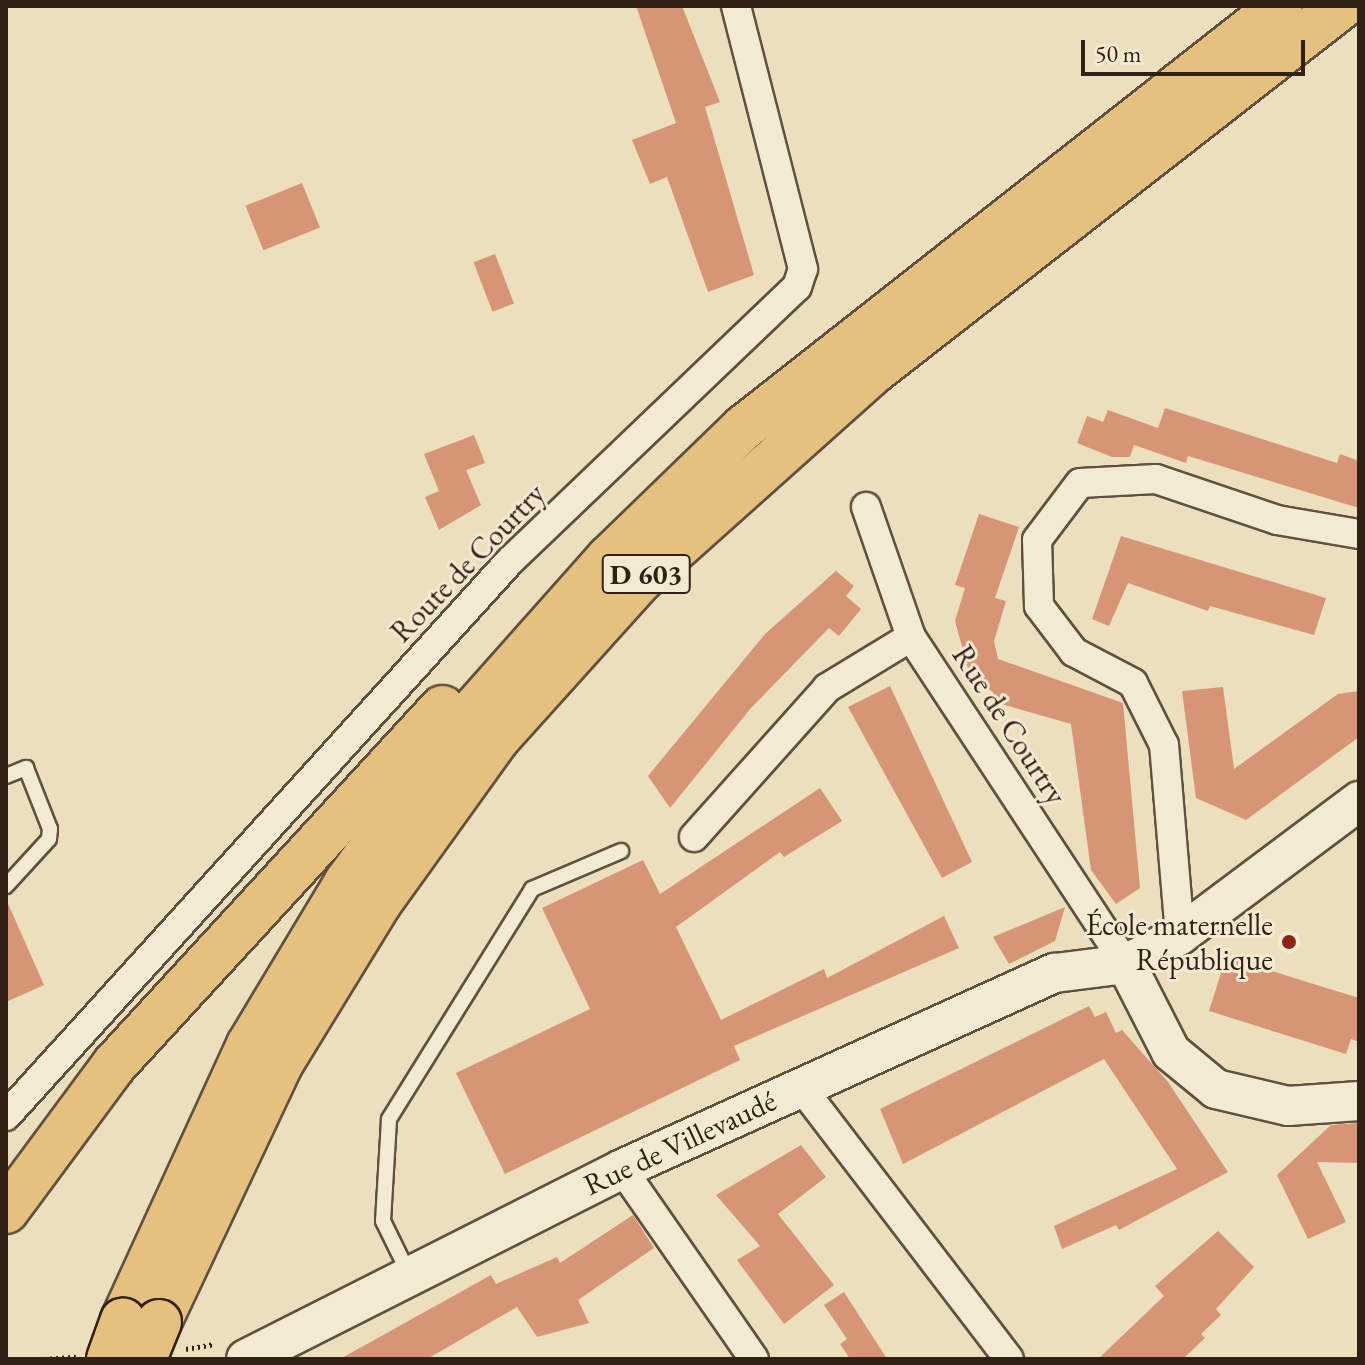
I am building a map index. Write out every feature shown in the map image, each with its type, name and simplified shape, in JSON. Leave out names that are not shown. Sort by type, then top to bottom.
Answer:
[{"type":"highway","name":"D 603","points":[[134,1340],[201,1137],[347,882],[465,720],[609,558],[743,428],[1280,6]]},
{"type":"highway","name":"D 603","points":[[134,1340],[281,1063],[379,903],[496,740],[639,581],[874,371],[1342,6]]},
{"type":"highway","points":[[6,1211],[114,1065],[537,603],[609,558]]},
{"type":"street","name":"Route de Courtry","points":[[6,1116],[510,561],[797,287],[799,251],[736,6]]},
{"type":"street","points":[[1180,935],[1164,745],[1133,683],[1074,652],[1039,606],[1037,540],[1080,483],[1156,479],[1277,520],[1359,534]]},
{"type":"street","name":"Rue de Courtry","points":[[866,507],[911,637],[1126,964]]},
{"type":"street","points":[[694,837],[827,688],[911,637]]},
{"type":"street","points":[[1359,801],[1180,935],[1126,964],[1171,1052],[1216,1089],[1288,1106],[1359,1101]]},
{"type":"street","name":"Rue de Villevaudé","points":[[246,1359],[408,1272],[801,1087],[1055,973],[1126,964]]},
{"type":"street","points":[[801,1087],[1009,1359]]},
{"type":"street","points":[[622,1169],[754,1359]]},
{"type":"lane","points":[[6,776],[26,768],[50,829],[49,839],[6,886]]},
{"type":"lane","points":[[408,1272],[383,1221],[389,1119],[532,889],[621,851]]},
{"type":"building","points":[[636,6],[682,6],[720,102],[705,107],[754,275],[708,292],[667,177],[650,184],[632,140],[676,123]]},
{"type":"building","points":[[302,183],[320,228],[263,250],[245,206]]},
{"type":"building","points":[[495,254],[514,303],[493,312],[474,262]]},
{"type":"building","points":[[1165,408],[1337,463],[1340,454],[1359,461],[1359,508],[1188,456],[1186,463],[1134,445],[1130,457],[1112,457],[1077,443],[1087,416],[1103,422],[1108,410],[1158,428]]},
{"type":"building","points":[[474,435],[485,463],[466,470],[481,505],[439,530],[425,497],[439,491],[424,454]]},
{"type":"building","points":[[979,514],[1019,527],[995,598],[1006,601],[994,641],[998,659],[1123,703],[1140,888],[1116,904],[1091,870],[1071,724],[991,701],[993,692],[971,679],[955,621],[965,588],[955,585]]},
{"type":"building","points":[[1121,536],[1326,598],[1314,635],[1210,606],[1208,611],[1128,583],[1109,626],[1092,619]]},
{"type":"building","points":[[836,571],[854,586],[846,596],[861,609],[839,636],[829,628],[751,708],[670,808],[648,776],[765,634]]},
{"type":"building","points":[[890,686],[972,862],[942,878],[848,707]]},
{"type":"building","points":[[1223,687],[1234,769],[1338,694],[1359,691],[1359,737],[1246,820],[1196,798],[1182,691]]},
{"type":"building","points":[[820,788],[842,821],[784,857],[780,852],[676,927],[721,1020],[824,969],[827,978],[944,916],[959,948],[734,1046],[740,1060],[505,1174],[456,1073],[590,1009],[542,908],[643,860],[660,894]]},
{"type":"building","points":[[6,899],[44,985],[6,1002]]},
{"type":"building","points":[[1065,907],[1055,941],[1009,964],[993,937]]},
{"type":"building","points":[[1226,957],[1359,998],[1359,1042],[1351,1039],[1346,1054],[1209,1011]]},
{"type":"building","points":[[1089,1006],[1095,1017],[1106,1012],[1116,1033],[1122,1030],[1168,1082],[1228,1172],[1119,1230],[1116,1225],[1062,1249],[1054,1226],[1177,1169],[1104,1059],[903,1164],[880,1109]]},
{"type":"building","points":[[1358,1123],[1359,1163],[1317,1162],[1346,1222],[1308,1239],[1277,1175],[1331,1125]]},
{"type":"building","points":[[801,1145],[826,1177],[778,1214],[834,1285],[784,1324],[737,1260],[760,1246],[716,1195]]},
{"type":"building","points":[[633,1215],[654,1248],[578,1300],[589,1323],[537,1337],[517,1307],[427,1359],[340,1359],[491,1275],[496,1284],[557,1257],[560,1263]]},
{"type":"building","points":[[1218,1231],[1254,1267],[1216,1309],[1221,1315],[1201,1334],[1205,1338],[1183,1359],[1098,1359],[1164,1296],[1155,1286]]},
{"type":"building","points":[[844,1292],[887,1359],[850,1359],[840,1344],[847,1339],[824,1305]]},
{"type":"place","name":"École maternelle République","points":[[1289,942]]}]
